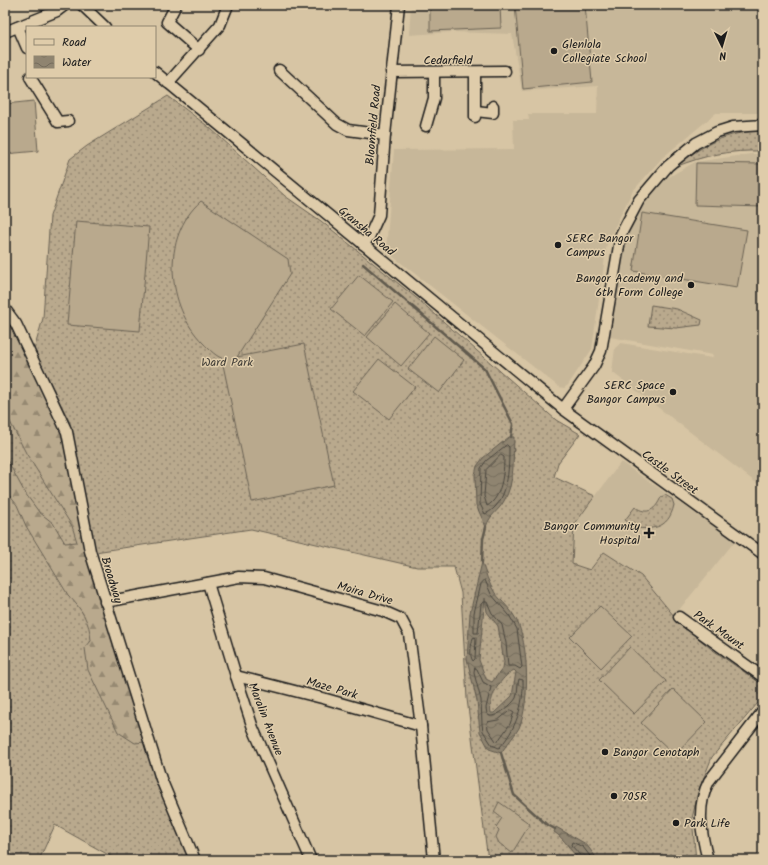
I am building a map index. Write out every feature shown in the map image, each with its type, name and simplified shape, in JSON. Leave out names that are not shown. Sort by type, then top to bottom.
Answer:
[{"type":"street","points":[[5,32],[57,11],[64,5]]},
{"type":"street","points":[[82,5],[104,26]]},
{"type":"street","points":[[176,5],[167,22],[199,50]]},
{"type":"street","points":[[168,83],[220,25],[228,5]]},
{"type":"street","name":"Bloomfield Road","points":[[363,244],[369,237],[379,215],[385,135],[399,5]]},
{"type":"street","points":[[18,27],[26,46]]},
{"type":"street","points":[[279,70],[337,124],[348,130],[385,135]]},
{"type":"street","name":"Cedarfield","points":[[392,72],[505,72]]},
{"type":"street","name":"Gransha Road","points":[[156,73],[563,409]]},
{"type":"street","points":[[426,126],[434,98],[434,73]]},
{"type":"street","points":[[476,73],[475,114],[493,113],[493,106]]},
{"type":"street","points":[[31,78],[58,122],[68,121]]},
{"type":"street","points":[[563,409],[594,366],[601,351],[621,234],[640,200],[668,166],[696,143],[717,132],[733,127],[763,125]]},
{"type":"street","name":"Broadway","points":[[5,309],[16,324],[67,432],[90,551],[105,602],[161,780],[195,860]]},
{"type":"street","name":"Castle Street","points":[[563,409],[763,554]]},
{"type":"street","name":"Moira Drive","points":[[105,602],[239,577],[264,578],[383,611],[401,619],[410,634],[421,726],[434,860]]},
{"type":"street","name":"Maralin Avenue","points":[[208,583],[253,728],[311,860]]},
{"type":"street","name":"Park Mount","points":[[679,617],[763,677]]},
{"type":"street","name":"Maze Park","points":[[236,676],[326,699],[421,726]]},
{"type":"street","points":[[708,860],[700,821],[704,791],[763,710]]},
{"type":"shaded area","points":[[411,5],[763,5],[763,113],[716,113],[662,158],[632,192],[607,243],[592,349],[568,385],[564,388],[559,387],[386,251],[394,150],[514,149],[513,120],[529,120],[528,114],[597,114],[598,86],[522,91],[512,34],[453,32],[409,35]]},
{"type":"shaded area","name":"Bangor Academy and 6th Form College","points":[[751,154],[763,154],[763,488],[612,372],[615,348],[621,343],[712,358],[713,355],[610,337],[626,232],[642,202],[667,178],[695,162]]},
{"type":"shaded area","name":"Bangor Community Hospital","points":[[621,462],[735,541],[674,616],[663,602],[603,552],[590,570],[572,564],[574,525]]},
{"type":"green space","points":[[430,5],[500,5],[501,28],[430,31]]},
{"type":"green space","points":[[515,5],[585,5],[592,82],[523,89]]},
{"type":"green space","name":"Ward Park","points":[[168,96],[210,128],[285,196],[321,221],[420,301],[556,420],[580,434],[558,463],[554,477],[595,496],[574,525],[572,564],[590,570],[604,552],[641,576],[679,622],[710,648],[763,685],[763,697],[712,757],[699,790],[692,818],[696,860],[547,860],[542,853],[539,860],[488,860],[467,699],[461,593],[454,567],[417,567],[251,529],[95,552],[70,423],[34,350],[43,318],[50,216],[70,159],[87,146]]},
{"type":"green space","points":[[34,101],[38,151],[5,154],[5,104]]},
{"type":"green space","points":[[763,130],[763,151],[740,151],[707,156],[675,167],[696,152],[716,141],[737,134]]},
{"type":"green space","points":[[696,163],[763,164],[763,207],[695,205]]},
{"type":"green space","points":[[201,201],[288,259],[290,274],[237,357],[304,344],[334,485],[252,502],[222,360],[225,359],[219,357],[210,350],[191,328],[182,311],[176,292],[173,272],[174,252],[179,233],[188,216]]},
{"type":"green space","points":[[642,213],[747,230],[737,288],[633,271]]},
{"type":"green space","points":[[76,221],[149,227],[140,331],[67,325]]},
{"type":"green space","points":[[359,275],[393,302],[365,336],[331,309]]},
{"type":"green space","points":[[395,304],[429,333],[401,366],[367,337]]},
{"type":"green space","points":[[651,305],[677,309],[702,320],[701,325],[676,328],[648,326]]},
{"type":"green space","points":[[5,320],[81,531],[165,802],[189,860],[121,860],[114,858],[55,825],[39,860],[5,860]]},
{"type":"green space","points":[[5,320],[14,330],[60,426],[83,541],[145,742],[135,743],[118,732],[88,670],[85,648],[91,641],[87,622],[81,610],[68,595],[26,526],[17,505],[5,490],[5,456],[25,493],[39,512],[53,523],[65,543],[77,542],[72,526],[26,453],[5,412]]},
{"type":"green space","points":[[434,336],[464,360],[439,393],[408,369]]},
{"type":"green space","points":[[379,359],[415,387],[389,419],[353,391]]},
{"type":"green space","points":[[665,495],[672,499],[674,505],[668,520],[658,527],[631,528],[631,524],[625,520],[635,507],[644,511],[651,510],[657,505],[661,497]]},
{"type":"green space","points":[[600,606],[632,636],[601,668],[570,637]]},
{"type":"green space","points":[[630,647],[666,681],[634,714],[599,680]]},
{"type":"green space","points":[[673,689],[707,722],[675,755],[641,723]]},
{"type":"green space","points":[[499,802],[530,824],[512,853],[499,843],[496,837],[499,830],[496,827],[502,818],[494,812]]},
{"type":"water","points":[[509,437],[514,437],[513,470],[508,494],[486,527],[476,505],[475,475],[477,466],[483,458]]},
{"type":"water","points":[[482,562],[487,578],[493,589],[516,619],[524,643],[526,657],[526,689],[523,717],[515,735],[501,753],[489,749],[480,732],[477,701],[467,659],[470,613]],"holes":[[[485,598],[487,612],[498,626],[504,662],[503,668],[492,682],[486,679],[479,660]],[[514,670],[516,672],[512,696],[494,713],[491,713],[492,701],[496,688],[504,677]]]},
{"type":"water","points":[[556,827],[586,844],[598,860],[579,860],[564,841],[554,832]]},
{"type":"waterway","points":[[363,264],[485,369],[513,424],[511,437]]},
{"type":"waterway","points":[[482,562],[483,539],[486,527]]},
{"type":"waterway","points":[[501,753],[514,795],[546,824],[555,829]]},
{"type":"place","name":"Glenlola Collegiate School","points":[[554,51]]},
{"type":"place","name":"SERC Bangor Campus","points":[[558,245]]},
{"type":"place","name":"Bangor Academy and 6th Form College","points":[[691,285]]},
{"type":"place","name":"SERC Space Bangor Campus","points":[[673,392]]},
{"type":"place","name":"Bangor Community Hospital","points":[[649,533]]},
{"type":"place","name":"Bangor Cenotaph","points":[[605,752]]},
{"type":"place","name":"705R","points":[[614,796]]},
{"type":"place","name":"Park Life","points":[[676,823]]}]
